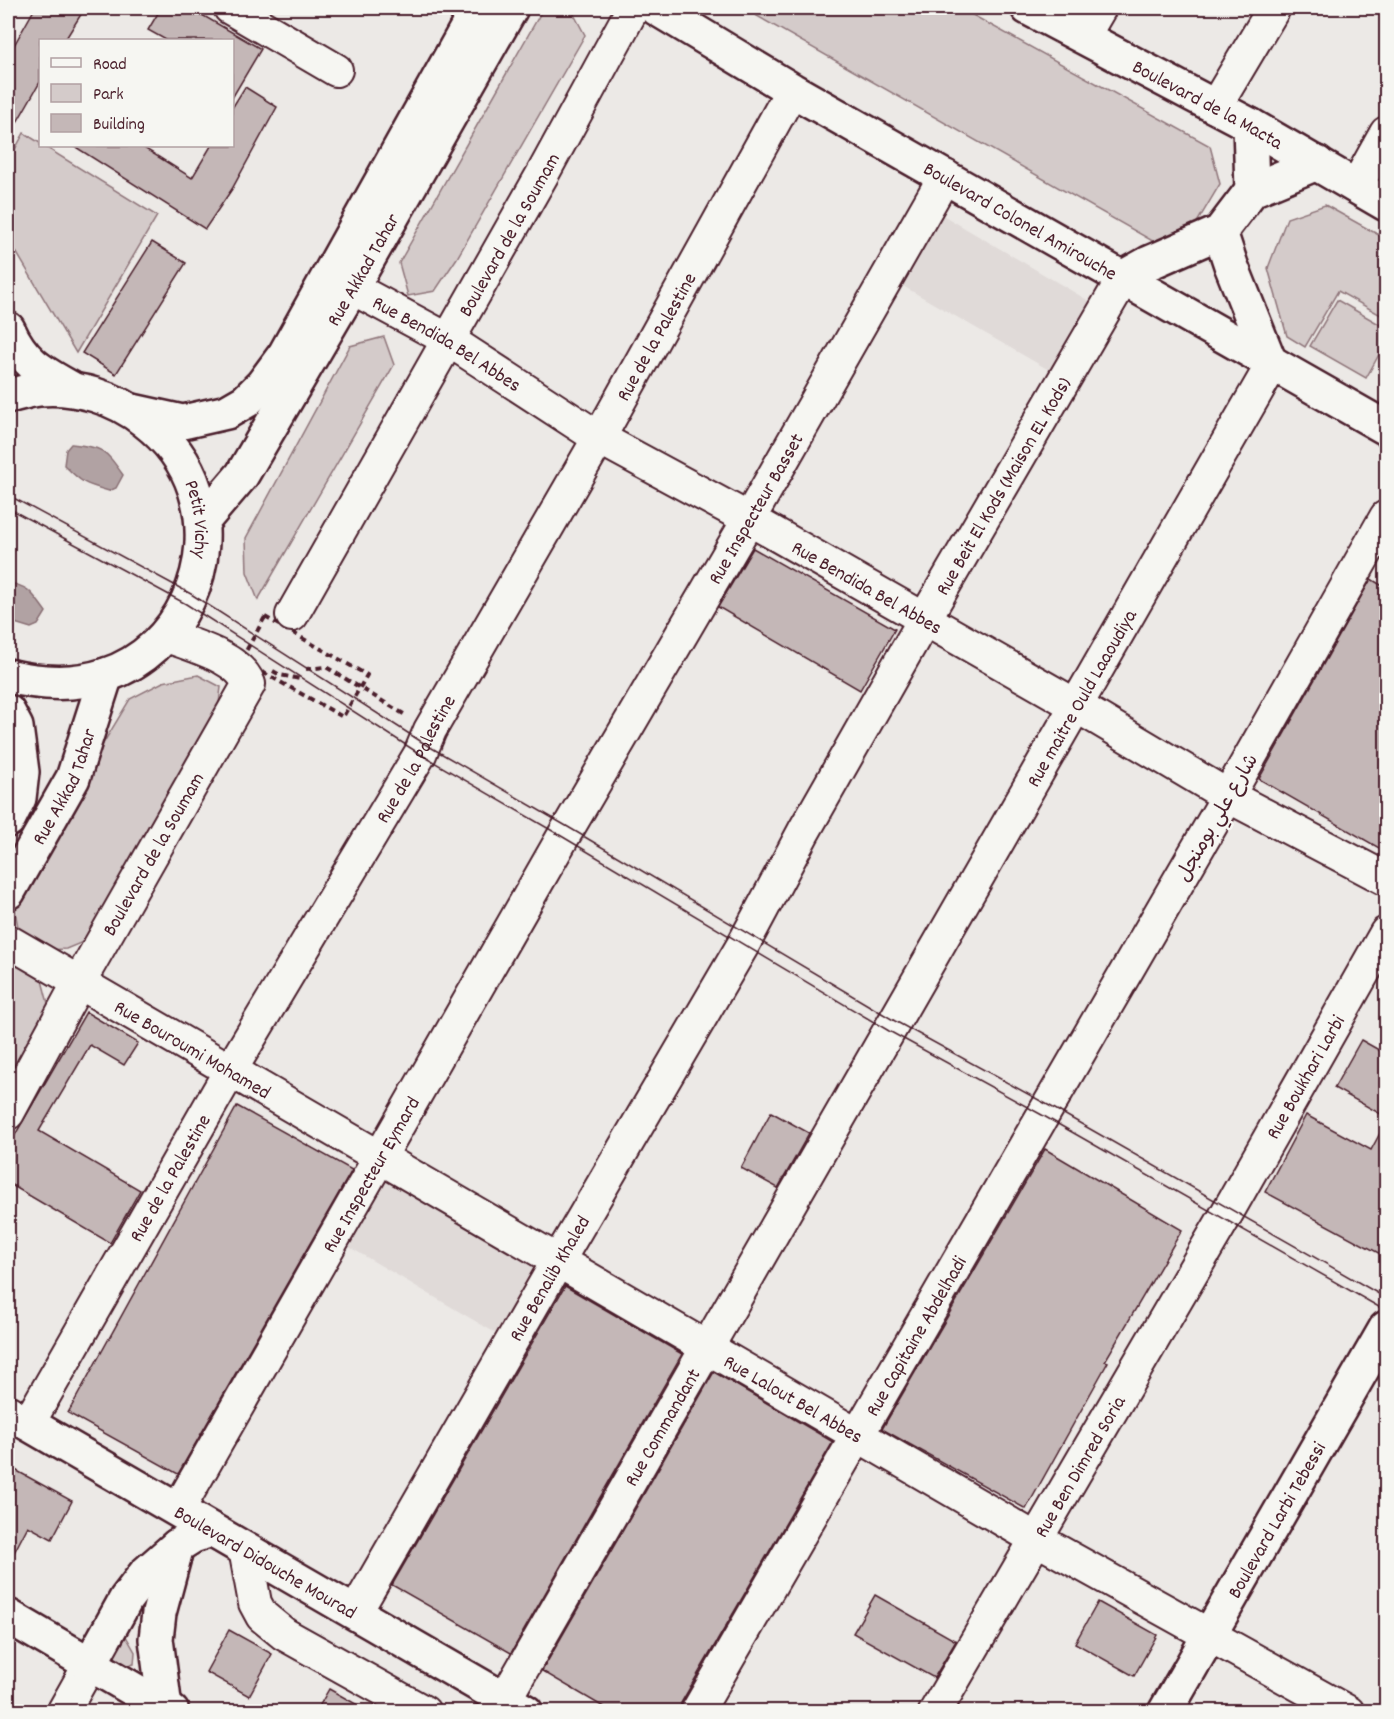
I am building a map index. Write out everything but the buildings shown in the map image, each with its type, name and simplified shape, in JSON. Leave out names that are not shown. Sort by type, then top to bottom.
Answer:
[{"type":"main road","name":"Rue Akkad Tahar","points":[[202,522],[242,475],[478,8]]},
{"type":"main road","name":"Rue Akkad Tahar","points":[[133,411],[183,422],[227,412],[246,401],[262,385],[340,283],[511,8]]},
{"type":"main road","name":"Boulevard Colonel Amirouche","points":[[656,8],[792,90],[1386,428]]},
{"type":"main road","name":"Boulevard de la Macta","points":[[1029,8],[1250,125],[1386,204]]},
{"type":"main road","points":[[1250,125],[1252,190]]},
{"type":"main road","points":[[1124,277],[1149,263],[1220,232],[1252,190],[1317,163]]},
{"type":"main road","points":[[1220,232],[1231,266],[1271,362]]},
{"type":"main road","points":[[8,329],[24,356],[38,370],[74,390]]},
{"type":"main road","name":"Petit Vichy","points":[[8,396],[37,389],[74,390],[104,397],[133,411],[159,432],[180,459],[195,489],[202,522],[201,559],[191,594],[175,623],[144,654],[106,675],[74,683],[41,683],[8,676]]},
{"type":"main road","name":"Rue Akkad Tahar","points":[[8,892],[73,778],[106,675]]},
{"type":"main road","name":"Rue Akkad Tahar","points":[[8,712],[16,727],[22,772],[19,798],[8,820]]},
{"type":"main road","name":"Boulevard Larbi Tebessi","points":[[1165,1712],[1386,1328]]},
{"type":"main road","name":"Boulevard Didouche Mourad","points":[[18,1418],[515,1706]]},
{"type":"main road","points":[[90,1664],[126,1599],[145,1574],[177,1546],[193,1536],[211,1530]]},
{"type":"main road","points":[[169,1710],[156,1639],[159,1613],[177,1546]]},
{"type":"main road","points":[[8,1616],[169,1710]]},
{"type":"street","points":[[230,8],[336,70]]},
{"type":"street","name":"Boulevard de la Soumam","points":[[292,615],[542,175],[633,8]]},
{"type":"street","points":[[1083,37],[1100,8]]},
{"type":"street","points":[[1215,107],[1274,8]]},
{"type":"street","name":"Rue de la Palestine","points":[[18,1418],[420,754],[430,730],[599,438],[792,90]]},
{"type":"street","points":[[1356,187],[1386,133]]},
{"type":"street","name":"Rue Inspecteur Basset","points":[[563,837],[749,519],[945,176]]},
{"type":"street","name":"Rue Beit El Kods (Maison EL Kods)","points":[[743,945],[804,831],[924,620],[1124,277]]},
{"type":"street","name":"Rue Bendida Bel Abbes","points":[[340,283],[447,339],[599,438],[749,519],[1075,705],[1228,796],[1386,879]]},
{"type":"street","name":"Rue maitre Ould Laaoudiya","points":[[889,1031],[1271,362]]},
{"type":"street","name":"شارع علي بومنجل","points":[[1042,1115],[1228,796],[1386,517]]},
{"type":"street","name":"Boulevard de la Soumam","points":[[8,1113],[78,984],[249,684],[246,675],[213,653],[165,635]]},
{"type":"street","name":"Rue Inspecteur Eymard","points":[[178,1510],[563,837]]},
{"type":"street","name":"Rue Boukhari Larbi","points":[[1223,1220],[1386,933]]},
{"type":"street","name":"Rue Bouroumi Mohamed","points":[[8,941],[78,984],[380,1156]]},
{"type":"street","name":"Rue Benalib Khaled","points":[[355,1613],[743,945]]},
{"type":"street","name":"Rue Commandant","points":[[515,1706],[707,1347],[889,1031]]},
{"type":"street","name":"Rue Capitaine Abdelhadi","points":[[697,1712],[1042,1115]]},
{"type":"street","name":"Rue Lalout Bel Abbes","points":[[380,1156],[1036,1539],[1348,1712]]},
{"type":"street","name":"Rue Ben Dimred Soria","points":[[935,1712],[1223,1220]]},
{"type":"street","points":[[244,1549],[255,1603],[262,1616],[284,1634],[424,1712]]},
{"type":"street","points":[[63,1712],[90,1664]]},
{"type":"path","points":[[265,617],[367,675],[360,688],[343,717],[241,660],[265,617]]},
{"type":"path","points":[[306,669],[326,667],[430,730]]},
{"type":"shaded area","points":[[934,210],[1089,301],[1049,370],[896,282]]},
{"type":"shaded area","points":[[71,444],[97,448],[107,454],[123,475],[116,488],[109,491],[94,487],[70,471],[64,465],[66,450]]},
{"type":"shaded area","points":[[8,583],[26,589],[46,612],[38,625],[31,628],[8,621]]},
{"type":"shaded area","points":[[383,1165],[543,1260],[499,1335],[339,1241]]},
{"type":"green space","points":[[743,8],[960,8],[1210,146],[1220,184],[1192,231],[1156,243]]},
{"type":"green space","points":[[543,9],[571,9],[585,35],[457,258],[435,291],[408,296],[399,263]]},
{"type":"green space","points":[[24,133],[39,142],[39,147],[46,147],[157,216],[76,353],[8,238],[8,162]]},
{"type":"green space","points":[[1325,205],[1386,239],[1386,318],[1338,291],[1305,347],[1287,336],[1268,268],[1287,218]]},
{"type":"green space","points":[[1337,300],[1386,328],[1386,342],[1366,378],[1310,346]]},
{"type":"green space","points":[[384,337],[394,365],[258,600],[247,572],[246,538],[350,346]]},
{"type":"green space","points":[[198,675],[221,687],[217,720],[102,916],[83,942],[66,949],[46,950],[19,932],[13,901],[69,800],[130,699],[163,682]]},
{"type":"green space","points":[[8,957],[39,969],[50,1011],[8,1084]]},
{"type":"green space","points":[[123,1631],[135,1652],[134,1664],[122,1666],[111,1661],[115,1653],[114,1643]]},
{"type":"tram line","points":[[8,495],[191,594],[425,744],[895,1021],[1048,1105],[1386,1298]]},
{"type":"tram line","points":[[8,508],[186,604],[420,754],[889,1031],[1042,1115],[1386,1311]]}]
